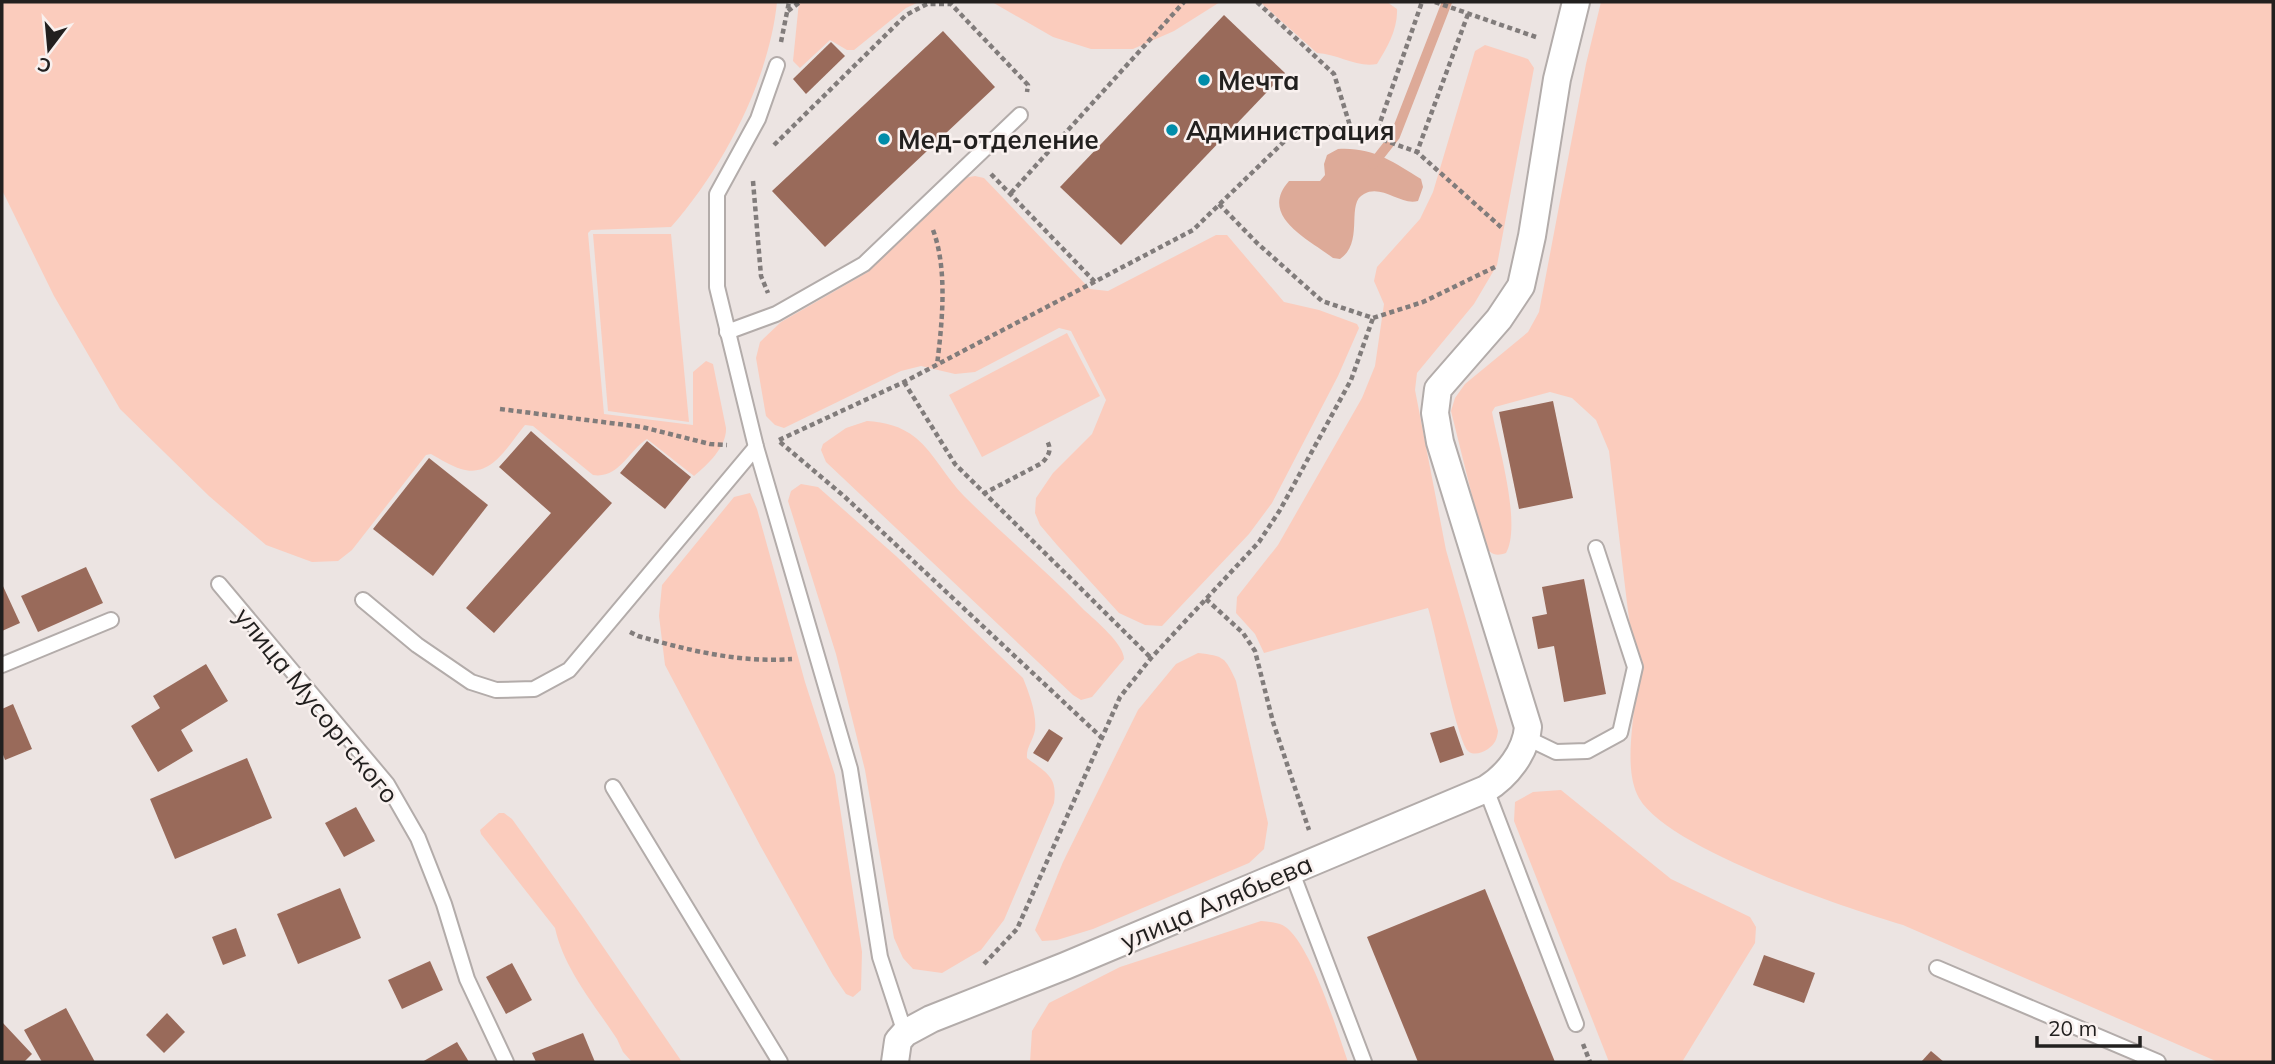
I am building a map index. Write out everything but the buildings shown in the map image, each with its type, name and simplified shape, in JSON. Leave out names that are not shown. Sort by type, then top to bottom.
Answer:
[{"type":"street","points":[[1527,733],[1440,442],[1435,413],[1438,389],[1499,319],[1521,286],[1562,52],[1576,2]]},
{"type":"street","name":"улица Алябьева","points":[[905,1033],[930,1019],[1065,966],[1486,789],[1508,770],[1527,733]]},
{"type":"street","points":[[895,1062],[898,1041],[905,1033]]},
{"type":"lane","points":[[777,65],[758,119],[717,194],[717,287],[756,447],[850,769],[880,957],[905,1033]]},
{"type":"lane","points":[[727,332],[776,314],[863,264],[1020,115]]},
{"type":"lane","points":[[363,600],[417,645],[471,682],[496,690],[534,689],[569,670],[756,447]]},
{"type":"lane","points":[[1527,733],[1556,752],[1587,751],[1620,733],[1634,667],[1596,548]]},
{"type":"lane","name":"улица Мусоргского","points":[[219,584],[387,784],[418,838],[444,904],[467,979],[506,1062]]},
{"type":"lane","points":[[2,665],[111,620]]},
{"type":"lane","points":[[613,788],[780,1062]]},
{"type":"lane","points":[[1486,789],[1576,1024]]},
{"type":"lane","points":[[1291,870],[1364,1062]]},
{"type":"lane","points":[[1937,968],[2158,1062]]},
{"type":"path","points":[[777,65],[789,2]]},
{"type":"path","points":[[788,12],[800,2]]},
{"type":"path","points":[[1011,193],[1184,2]]},
{"type":"path","points":[[1257,2],[1334,74],[1351,130]]},
{"type":"path","points":[[1375,137],[1422,2]]},
{"type":"path","points":[[1435,2],[1533,36],[1562,52]]},
{"type":"path","points":[[767,152],[906,15],[928,4],[950,3],[1028,85],[1027,103],[1020,115]]},
{"type":"path","points":[[1417,152],[1468,13]]},
{"type":"path","points":[[778,441],[904,382],[1192,230],[1219,204],[1298,128],[1340,127],[1417,152],[1529,251],[1423,302],[1373,318],[1322,301],[1257,243],[1219,204]]},
{"type":"path","points":[[974,159],[1011,193],[1095,282]]},
{"type":"path","points":[[752,177],[761,276],[776,314]]},
{"type":"path","points":[[923,206],[935,235],[941,276],[942,323],[937,365]]},
{"type":"path","points":[[979,969],[1017,929],[1120,697],[1151,658],[1259,542],[1280,510],[1351,380],[1373,318]]},
{"type":"path","points":[[904,382],[955,464],[1151,658]]},
{"type":"path","points":[[983,494],[1042,463],[1049,454],[1050,446],[1046,439]]},
{"type":"path","points":[[1206,599],[1243,633],[1255,651],[1273,722],[1318,858]]},
{"type":"path","points":[[610,621],[638,636],[695,653],[775,661],[817,657]]},
{"type":"path","points":[[981,623],[1101,737]]},
{"type":"shaded area","points":[[2,2],[777,2],[772,32],[754,92],[725,151],[690,204],[671,227],[591,230],[588,233],[604,414],[693,425],[693,372],[706,361],[713,364],[726,428],[720,448],[711,461],[694,476],[647,439],[617,469],[602,475],[593,475],[533,426],[525,425],[498,458],[482,469],[461,469],[431,454],[426,455],[352,550],[338,561],[312,562],[266,545],[209,496],[120,409],[54,296],[2,190]]},
{"type":"shaded area","points":[[799,2],[919,2],[906,8],[854,50],[847,50],[830,40],[800,68],[793,61]]},
{"type":"shaded area","points":[[992,2],[1220,2],[1174,31],[1133,49],[1091,49],[1053,37]]},
{"type":"shaded area","points":[[1260,2],[1387,2],[1397,9],[1396,24],[1377,64],[1362,64],[1317,53]]},
{"type":"shaded area","points":[[1601,2],[2273,2],[2273,1062],[2218,1062],[1903,925],[1760,874],[1684,837],[1656,817],[1639,798],[1634,787],[1631,762],[1635,698],[1633,651],[1609,451],[1596,420],[1572,398],[1550,392],[1495,407],[1492,412],[1507,484],[1511,523],[1506,553],[1496,555],[1484,544],[1451,411],[1455,398],[1465,384],[1528,332],[1539,312],[1586,64]]},
{"type":"shaded area","points":[[1485,45],[1528,59],[1534,68],[1497,265],[1474,304],[1417,373],[1415,390],[1446,550],[1498,731],[1496,739],[1488,749],[1475,754],[1470,753],[1463,743],[1428,608],[1264,653],[1255,634],[1236,613],[1237,597],[1278,545],[1362,398],[1375,366],[1384,304],[1374,281],[1377,267],[1420,219],[1433,192],[1475,51]]},
{"type":"shaded area","points":[[1338,149],[1362,150],[1382,157],[1421,179],[1423,187],[1418,201],[1412,202],[1385,193],[1364,194],[1356,206],[1352,243],[1340,259],[1333,258],[1300,235],[1283,216],[1279,205],[1281,194],[1289,181],[1320,181],[1325,175],[1327,155]]},
{"type":"shaded area","points":[[964,178],[984,178],[1090,289],[1108,291],[1216,235],[1227,235],[1284,302],[1319,310],[1357,324],[1359,328],[1338,376],[1272,503],[1249,534],[1162,626],[1145,625],[1119,613],[1040,525],[1035,513],[1036,498],[1053,473],[1092,434],[1106,400],[1071,331],[1059,328],[975,372],[955,374],[921,366],[901,371],[784,428],[775,425],[766,416],[756,358],[760,342],[781,322],[868,272]]},
{"type":"shaded area","points":[[593,234],[671,234],[689,422],[608,411]]},
{"type":"shaded area","points":[[1067,333],[1100,396],[982,457],[949,395]]},
{"type":"shaded area","points":[[867,421],[893,425],[916,438],[964,496],[1055,581],[1119,646],[1124,659],[1092,697],[1081,700],[1073,695],[826,462],[821,450],[823,444],[846,428]]},
{"type":"shaded area","points":[[801,484],[818,487],[896,556],[1023,678],[1032,704],[1035,730],[1027,758],[1052,781],[1054,803],[1004,920],[981,950],[942,973],[913,969],[903,958],[894,938],[865,770],[836,654],[788,501],[791,491]]},
{"type":"shaded area","points":[[750,493],[835,775],[862,952],[861,990],[853,997],[846,994],[833,975],[761,847],[665,665],[659,616],[662,585],[734,497]]},
{"type":"shaded area","points":[[1198,653],[1223,659],[1236,681],[1268,823],[1264,849],[1249,863],[1093,929],[1057,940],[1042,941],[1035,930],[1063,862],[1138,710],[1176,664]]},
{"type":"shaded area","points":[[1561,790],[1671,879],[1750,917],[1756,927],[1755,943],[1682,1062],[1609,1062],[1514,821],[1515,802],[1533,792]]},
{"type":"shaded area","points":[[499,813],[512,819],[682,1062],[632,1062],[623,1052],[565,958],[555,928],[481,834],[480,830]]},
{"type":"shaded area","points":[[1261,921],[1278,923],[1287,928],[1306,953],[1323,991],[1348,1062],[1030,1062],[1032,1031],[1049,1003],[1120,967]]},
{"type":"waterway","points":[[1373,164],[1395,136],[1447,2]]},
{"type":"place","name":"Мечта","points":[[1204,80]]},
{"type":"place","name":"Администрация","points":[[1172,130]]},
{"type":"place","name":"Мед-отделение","points":[[884,139]]}]
